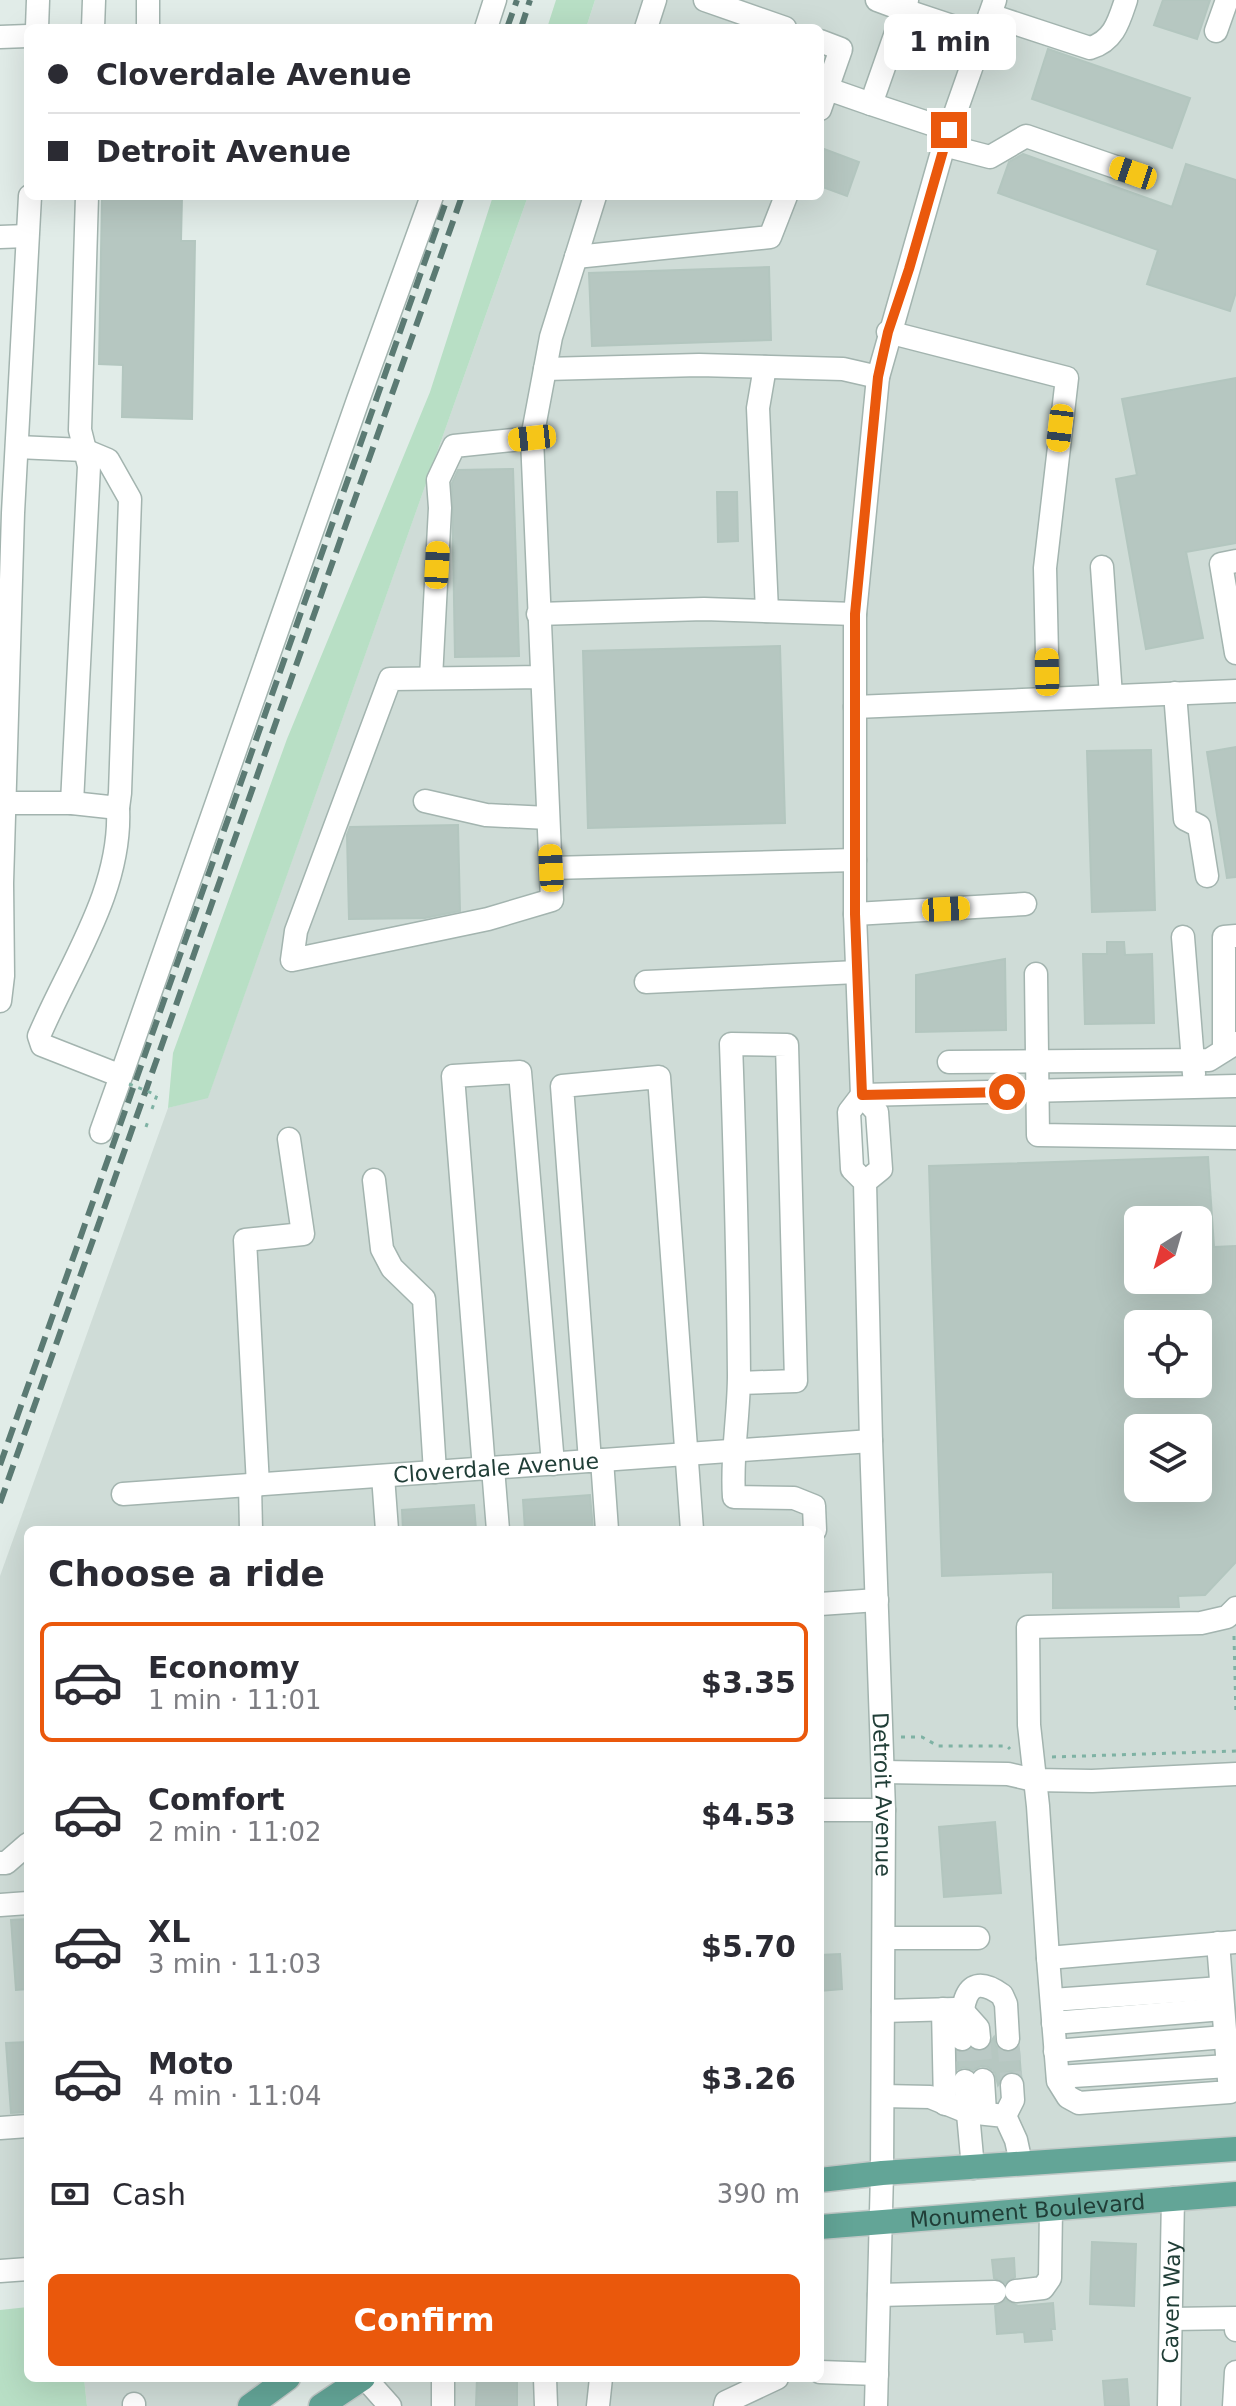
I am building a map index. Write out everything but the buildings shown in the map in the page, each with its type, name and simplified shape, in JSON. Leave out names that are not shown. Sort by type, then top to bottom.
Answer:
[{"type":"main road","name":"Monument Boulevard","points":[[824,2180],[1236,2149]]},
{"type":"main road","name":"Monument Boulevard","points":[[824,2227],[1236,2194]]},
{"type":"main road","points":[[250,2406],[276,2382]]},
{"type":"main road","points":[[321,2406],[358,2382]]},
{"type":"street","points":[[37,24],[38,0]]},
{"type":"street","points":[[93,24],[94,0]]},
{"type":"street","points":[[148,0],[148,24]]},
{"type":"street","points":[[487,24],[495,0]]},
{"type":"street","points":[[647,24],[655,0]]},
{"type":"street","points":[[705,0],[774,24]]},
{"type":"street","points":[[877,0],[989,17],[1090,48],[1106,41],[1116,29],[1126,0]]},
{"type":"street","points":[[1216,31],[1227,0]]},
{"type":"street","points":[[871,104],[905,5]]},
{"type":"street","name":"Detroit Avenue","points":[[876,2406],[882,2173],[884,1810],[865,1182],[881,1169],[877,1112],[862,1095],[855,914],[855,614],[878,377],[888,332],[946,137],[989,17]]},
{"type":"street","points":[[0,37],[24,36]]},
{"type":"street","points":[[824,43],[841,49],[824,99],[871,104],[990,157],[1026,136],[1133,173]]},
{"type":"street","points":[[0,1001],[3,976],[1,883],[7,513],[17,447],[10,397],[30,200]]},
{"type":"street","points":[[72,803],[89,466],[80,430],[87,200]]},
{"type":"street","points":[[101,1132],[125,1080],[348,428],[431,200]]},
{"type":"street","points":[[542,677],[390,679],[296,931],[292,960],[488,919],[552,900],[532,438],[551,337],[594,200]]},
{"type":"street","points":[[576,257],[770,237],[784,200]]},
{"type":"street","points":[[0,237],[27,236]]},
{"type":"street","points":[[888,332],[1067,378],[1045,568],[1048,698]]},
{"type":"street","points":[[545,369],[651,365],[765,367],[843,369],[878,377]]},
{"type":"street","points":[[765,367],[758,408],[767,611]]},
{"type":"street","points":[[431,678],[440,508],[438,480],[454,446],[532,438]]},
{"type":"street","points":[[17,447],[84,450],[108,460],[130,499],[119,831],[103,898],[39,1036],[42,1045],[125,1080]]},
{"type":"street","points":[[1236,561],[1221,564],[1236,653]]},
{"type":"street","points":[[1102,567],[1111,696]]},
{"type":"street","points":[[538,614],[658,610],[855,614]]},
{"type":"street","points":[[855,707],[1236,691]]},
{"type":"street","points":[[1175,693],[1185,819],[1199,826],[1207,876]]},
{"type":"street","points":[[425,801],[486,815],[548,818]]},
{"type":"street","points":[[4,803],[72,803],[118,808]]},
{"type":"street","points":[[551,868],[855,860]]},
{"type":"street","points":[[855,914],[1025,904]]},
{"type":"street","points":[[949,1062],[1209,1060],[1230,1046],[1224,937],[1236,936]]},
{"type":"street","points":[[1183,937],[1195,1087]]},
{"type":"street","points":[[646,982],[857,972]]},
{"type":"street","points":[[1036,974],[1038,1135],[1236,1138]]},
{"type":"street","points":[[739,1383],[796,1381],[787,1045],[731,1044],[739,1383],[736,1451],[732,1467],[734,1497],[794,1498],[814,1506],[815,1526]]},
{"type":"street","points":[[977,1062],[977,1092]]},
{"type":"street","points":[[497,1526],[488,1468],[453,1076],[520,1072],[553,1464]]},
{"type":"street","points":[[606,1526],[596,1460],[562,1086],[659,1077],[692,1526]]},
{"type":"street","points":[[862,1095],[1236,1086]]},
{"type":"street","points":[[251,1526],[254,1485],[245,1240],[303,1234],[289,1139]]},
{"type":"street","points":[[374,1180],[382,1249],[392,1268],[424,1299],[435,1472]]},
{"type":"street","name":"Cloverdale Avenue","points":[[123,1494],[871,1441]]},
{"type":"street","points":[[383,1476],[387,1526]]},
{"type":"street","points":[[824,1604],[877,1600]]},
{"type":"street","points":[[1048,1958],[1227,1943],[1222,1998],[1230,2092],[1079,2103],[1061,2089],[1055,2051],[1048,1958],[1038,1806],[1031,1755],[1028,1627],[1201,1623],[1227,1617],[1234,1610]]},
{"type":"street","points":[[883,1772],[1008,1774],[1034,1780],[1150,1780],[1236,1774]]},
{"type":"street","points":[[824,1810],[884,1810]]},
{"type":"street","points":[[0,1863],[6,1863],[24,1847]]},
{"type":"street","points":[[0,1905],[24,1903]]},
{"type":"street","points":[[884,1938],[978,1938]]},
{"type":"street","points":[[945,2104],[952,2009],[978,1987],[994,1989],[1002,1995],[1006,2004],[1008,2039]]},
{"type":"street","points":[[1052,2000],[1222,1998]]},
{"type":"street","points":[[1053,2023],[1222,1998]]},
{"type":"street","points":[[883,2011],[952,2009]]},
{"type":"street","points":[[952,2009],[971,2038]]},
{"type":"street","points":[[1055,2051],[1225,2037]]},
{"type":"street","points":[[973,2168],[986,2114],[974,2080]]},
{"type":"street","points":[[986,2114],[1013,2100],[1012,2085]]},
{"type":"street","points":[[883,2096],[930,2097],[986,2114],[1016,2140],[1021,2163]]},
{"type":"street","points":[[0,2128],[24,2126]]},
{"type":"street","name":"Caven Way","points":[[1169,2406],[1173,2198]]},
{"type":"street","points":[[879,2295],[1006,2292],[1043,2288],[1050,2278],[1051,2208]]},
{"type":"street","points":[[0,2271],[24,2269]]},
{"type":"street","points":[[1171,2319],[1236,2318],[1236,2330]]},
{"type":"street","points":[[824,2372],[877,2374]]},
{"type":"street","points":[[1234,2406],[1236,2372]]},
{"type":"street","points":[[368,2382],[390,2406]]},
{"type":"street","points":[[443,2382],[443,2406]]},
{"type":"street","points":[[545,2382],[546,2406]]},
{"type":"street","points":[[598,2406],[601,2382]]},
{"type":"street","points":[[725,2406],[726,2402],[768,2382]]},
{"type":"path","points":[[125,1080],[157,1095],[152,1109]]},
{"type":"path","points":[[146,1127],[148,1121]]},
{"type":"path","points":[[1234,1610],[1236,1716]]},
{"type":"path","points":[[883,1737],[922,1737],[938,1746],[1007,1746],[1015,1753],[1044,1757],[1236,1751]]},
{"type":"shaded area","points":[[595,0],[1236,0],[1236,2150],[824,2180],[824,1526],[24,1526],[24,2269],[0,2271],[0,1576],[168,1108],[208,1097],[527,200],[824,200],[824,24],[587,24]],"holes":[[[862,1096],[881,1169],[852,1169]]]},
{"type":"shaded area","points":[[1236,2194],[1236,2406],[321,2406],[357,2382],[824,2382],[824,2227]]},
{"type":"shaded area","points":[[84,2382],[283,2382],[250,2406],[87,2406]]},
{"type":"green space","points":[[556,0],[595,0],[587,24],[548,24]]},
{"type":"green space","points":[[492,200],[527,200],[208,1098],[168,1108],[173,1053],[287,739],[430,392]]},
{"type":"green space","points":[[24,2307],[24,2382],[84,2382],[87,2406],[0,2406],[0,2310]]},
{"type":"tunnel","points":[[979,2038],[983,2080]]},
{"type":"tunnel","points":[[962,2039],[965,2081]]},
{"type":"tunnel","points":[[1008,2039],[1012,2085]]},
{"type":"railway","points":[[508,24],[517,0]]},
{"type":"railway","points":[[522,24],[530,0]]},
{"type":"railway","points":[[0,1465],[447,200]]},
{"type":"railway","points":[[0,1503],[461,200]]},
{"type":"route","points":[[949,130],[888,332],[878,377],[855,614],[855,914],[862,1095],[1007,1092]]}]
